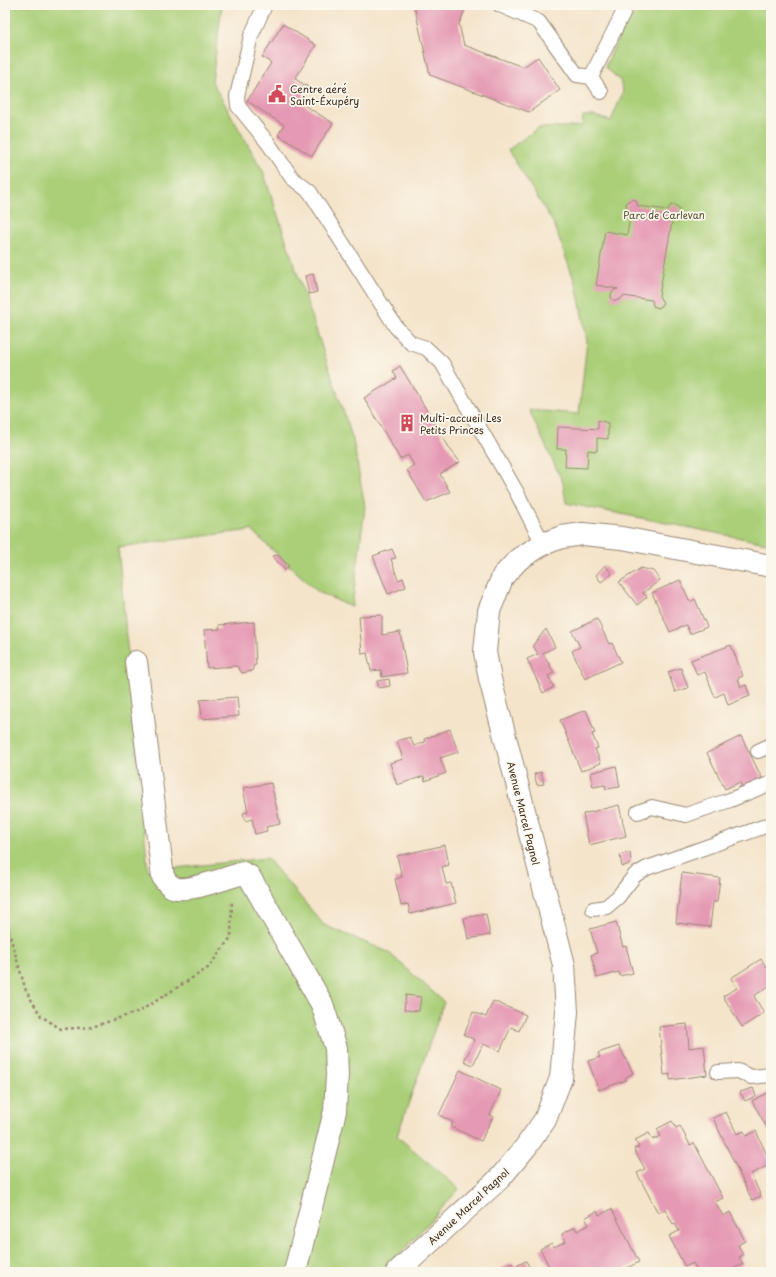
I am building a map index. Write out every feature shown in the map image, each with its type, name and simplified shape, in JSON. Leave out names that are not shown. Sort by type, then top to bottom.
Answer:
[{"type":"street","name":"Avenue Marcel Pagnol","points":[[397,1272],[500,1178],[545,1120],[561,1078],[567,1012],[564,965],[490,679],[485,652],[489,611],[503,576],[519,559],[543,544],[562,538],[583,534],[622,538],[771,566]]},
{"type":"street","points":[[136,662],[163,877],[172,887],[179,888],[202,886],[243,873],[249,876],[322,1004],[336,1048],[337,1075],[335,1111],[295,1272]]},
{"type":"lane","points":[[265,5],[251,36],[237,96],[238,106],[268,144],[292,178],[310,192],[396,326],[411,342],[426,348],[444,366],[516,491],[543,544]]},
{"type":"lane","points":[[500,5],[539,22],[577,75],[591,77],[601,92]]},
{"type":"lane","points":[[591,77],[627,5]]},
{"type":"lane","points":[[758,751],[771,745]]},
{"type":"lane","points":[[638,812],[652,807],[686,816],[771,783]]},
{"type":"lane","points":[[593,910],[606,907],[618,897],[635,875],[647,868],[771,824]]},
{"type":"lane","points":[[718,1072],[738,1070],[751,1077],[771,1074]]},
{"type":"path","points":[[5,919],[26,991],[42,1016],[61,1030],[92,1027],[140,1011],[208,968],[231,937],[233,905],[227,877]]},
{"type":"green space","points":[[5,5],[222,5],[212,82],[263,171],[353,440],[365,507],[352,607],[318,592],[251,530],[118,547],[148,871],[267,858],[324,925],[388,952],[444,1002],[397,1136],[459,1189],[384,1272],[5,1272]]},
{"type":"green space","name":"Parc de Carlevan","points":[[657,5],[749,5],[771,11],[771,544],[566,503],[563,483],[529,410],[579,414],[587,341],[577,288],[554,224],[508,150],[538,128],[582,126],[583,116],[595,116],[611,121],[623,92],[620,80],[605,67],[627,19],[645,9]]},
{"type":"building","points":[[414,5],[467,5],[459,24],[464,45],[523,67],[538,57],[560,90],[529,112],[430,75]]},
{"type":"building","name":"Centre aéré Saint-Éxupéry","points":[[283,24],[316,45],[295,79],[308,87],[299,102],[333,123],[312,156],[278,135],[284,125],[247,101],[271,63],[262,57]]},
{"type":"building","points":[[632,199],[636,200],[638,206],[668,210],[671,205],[675,205],[679,208],[679,213],[673,216],[659,296],[663,303],[659,308],[653,306],[652,300],[623,296],[621,299],[615,301],[611,298],[611,294],[614,290],[618,289],[596,285],[605,231],[627,235],[631,211],[627,209],[626,204]]},
{"type":"building","points":[[313,274],[317,292],[309,294],[305,276]]},
{"type":"building","name":"Multi-accueil Les Petits Princes","points":[[400,366],[450,449],[460,462],[440,474],[450,492],[426,502],[407,470],[414,465],[408,455],[400,459],[364,398],[397,378],[393,371]]},
{"type":"building","points":[[598,420],[608,423],[608,439],[597,438],[597,451],[588,450],[587,468],[565,467],[566,449],[557,449],[558,427],[598,429]]},
{"type":"building","points":[[392,549],[396,558],[391,559],[398,580],[403,578],[406,587],[388,594],[373,556]]},
{"type":"building","points":[[278,555],[289,566],[285,570],[272,556]]},
{"type":"building","points":[[605,565],[612,574],[601,582],[596,575]]},
{"type":"building","points":[[641,568],[653,571],[660,580],[643,593],[647,597],[637,605],[619,582]]},
{"type":"building","points":[[680,580],[690,602],[695,599],[707,627],[690,634],[686,625],[670,632],[652,593]]},
{"type":"building","points":[[382,615],[382,635],[400,632],[407,673],[382,677],[381,670],[371,671],[367,653],[362,654],[359,616]]},
{"type":"building","points":[[597,619],[609,644],[612,643],[621,662],[585,679],[572,651],[580,647],[572,631]]},
{"type":"building","points":[[254,622],[256,665],[254,665],[252,671],[242,673],[237,666],[207,668],[204,630],[220,629],[219,625]]},
{"type":"building","points":[[546,629],[555,647],[543,653],[554,673],[548,676],[554,687],[543,693],[527,659],[538,654],[533,645]]},
{"type":"building","points":[[731,645],[743,676],[738,678],[741,687],[746,685],[750,696],[728,705],[724,693],[715,697],[705,672],[697,675],[691,660]]},
{"type":"building","points":[[681,668],[688,688],[675,692],[668,672]]},
{"type":"building","points":[[389,679],[390,686],[379,688],[377,681]]},
{"type":"building","points":[[237,697],[239,716],[202,719],[200,700]]},
{"type":"building","points":[[586,710],[595,733],[592,734],[598,748],[595,749],[601,763],[581,771],[560,720]]},
{"type":"building","points":[[450,729],[458,752],[440,758],[446,773],[425,781],[424,776],[397,785],[390,763],[403,759],[397,741],[410,737],[414,746],[425,742],[424,739]]},
{"type":"building","points":[[741,736],[762,778],[742,788],[740,782],[725,789],[707,753]]},
{"type":"building","points":[[616,766],[620,787],[606,789],[605,785],[593,787],[590,773]]},
{"type":"building","points":[[541,772],[544,784],[537,785],[534,774]]},
{"type":"building","points":[[271,783],[280,824],[266,827],[267,831],[255,834],[252,819],[245,821],[243,813],[248,812],[243,788]]},
{"type":"building","points":[[619,805],[626,836],[589,845],[583,814]]},
{"type":"building","points":[[445,845],[449,865],[442,867],[446,884],[451,883],[456,903],[410,914],[408,904],[401,906],[395,879],[402,877],[397,856]]},
{"type":"building","points":[[630,852],[631,863],[622,867],[620,855]]},
{"type":"building","points":[[682,873],[720,878],[717,902],[713,902],[710,927],[676,923]]},
{"type":"building","points":[[486,914],[490,935],[468,939],[464,918]]},
{"type":"building","points":[[616,922],[623,947],[626,946],[633,973],[620,976],[619,972],[597,978],[591,955],[597,953],[590,929]]},
{"type":"building","points":[[761,959],[767,968],[771,965],[771,985],[754,996],[764,1013],[742,1027],[723,996],[737,988],[731,978]]},
{"type":"building","points":[[406,995],[421,997],[419,1011],[404,1010]]},
{"type":"building","points":[[493,1001],[526,1015],[519,1031],[511,1027],[500,1051],[483,1044],[473,1065],[464,1061],[475,1040],[464,1035],[473,1012],[486,1017]]},
{"type":"building","points":[[687,1024],[689,1048],[704,1046],[707,1075],[670,1080],[670,1074],[664,1075],[659,1027]]},
{"type":"building","points":[[619,1046],[633,1073],[625,1078],[626,1080],[599,1090],[588,1061],[600,1057],[598,1053]]},
{"type":"building","points":[[460,1070],[501,1090],[490,1115],[493,1116],[481,1141],[451,1127],[453,1122],[439,1115]]},
{"type":"building","points":[[753,1088],[756,1096],[745,1101],[740,1092]]},
{"type":"building","points":[[771,1091],[771,1135],[752,1101]]},
{"type":"building","points":[[726,1112],[737,1134],[744,1131],[746,1136],[756,1131],[771,1164],[751,1174],[761,1196],[752,1200],[713,1118]]},
{"type":"building","points":[[672,1121],[676,1128],[680,1126],[690,1145],[694,1143],[723,1198],[715,1202],[723,1216],[730,1212],[745,1241],[738,1245],[743,1255],[739,1257],[743,1264],[727,1272],[698,1272],[693,1263],[685,1267],[669,1236],[679,1231],[675,1223],[673,1224],[665,1209],[658,1213],[637,1173],[645,1169],[634,1149],[639,1147],[635,1140],[649,1133],[653,1140],[661,1136],[657,1129]]},
{"type":"building","points":[[612,1209],[639,1262],[619,1272],[552,1272],[540,1249],[552,1243],[554,1247],[566,1241],[562,1234],[575,1227],[577,1231],[589,1225],[585,1218],[597,1211],[599,1215]]},
{"type":"building","points":[[526,1261],[532,1272],[501,1272],[500,1269],[512,1263],[514,1267]]},
{"type":"place","name":"Centre aéré Saint-Éxupéry","points":[[277,94]]},
{"type":"place","name":"Multi-accueil Les Petits Princes","points":[[407,423]]}]
